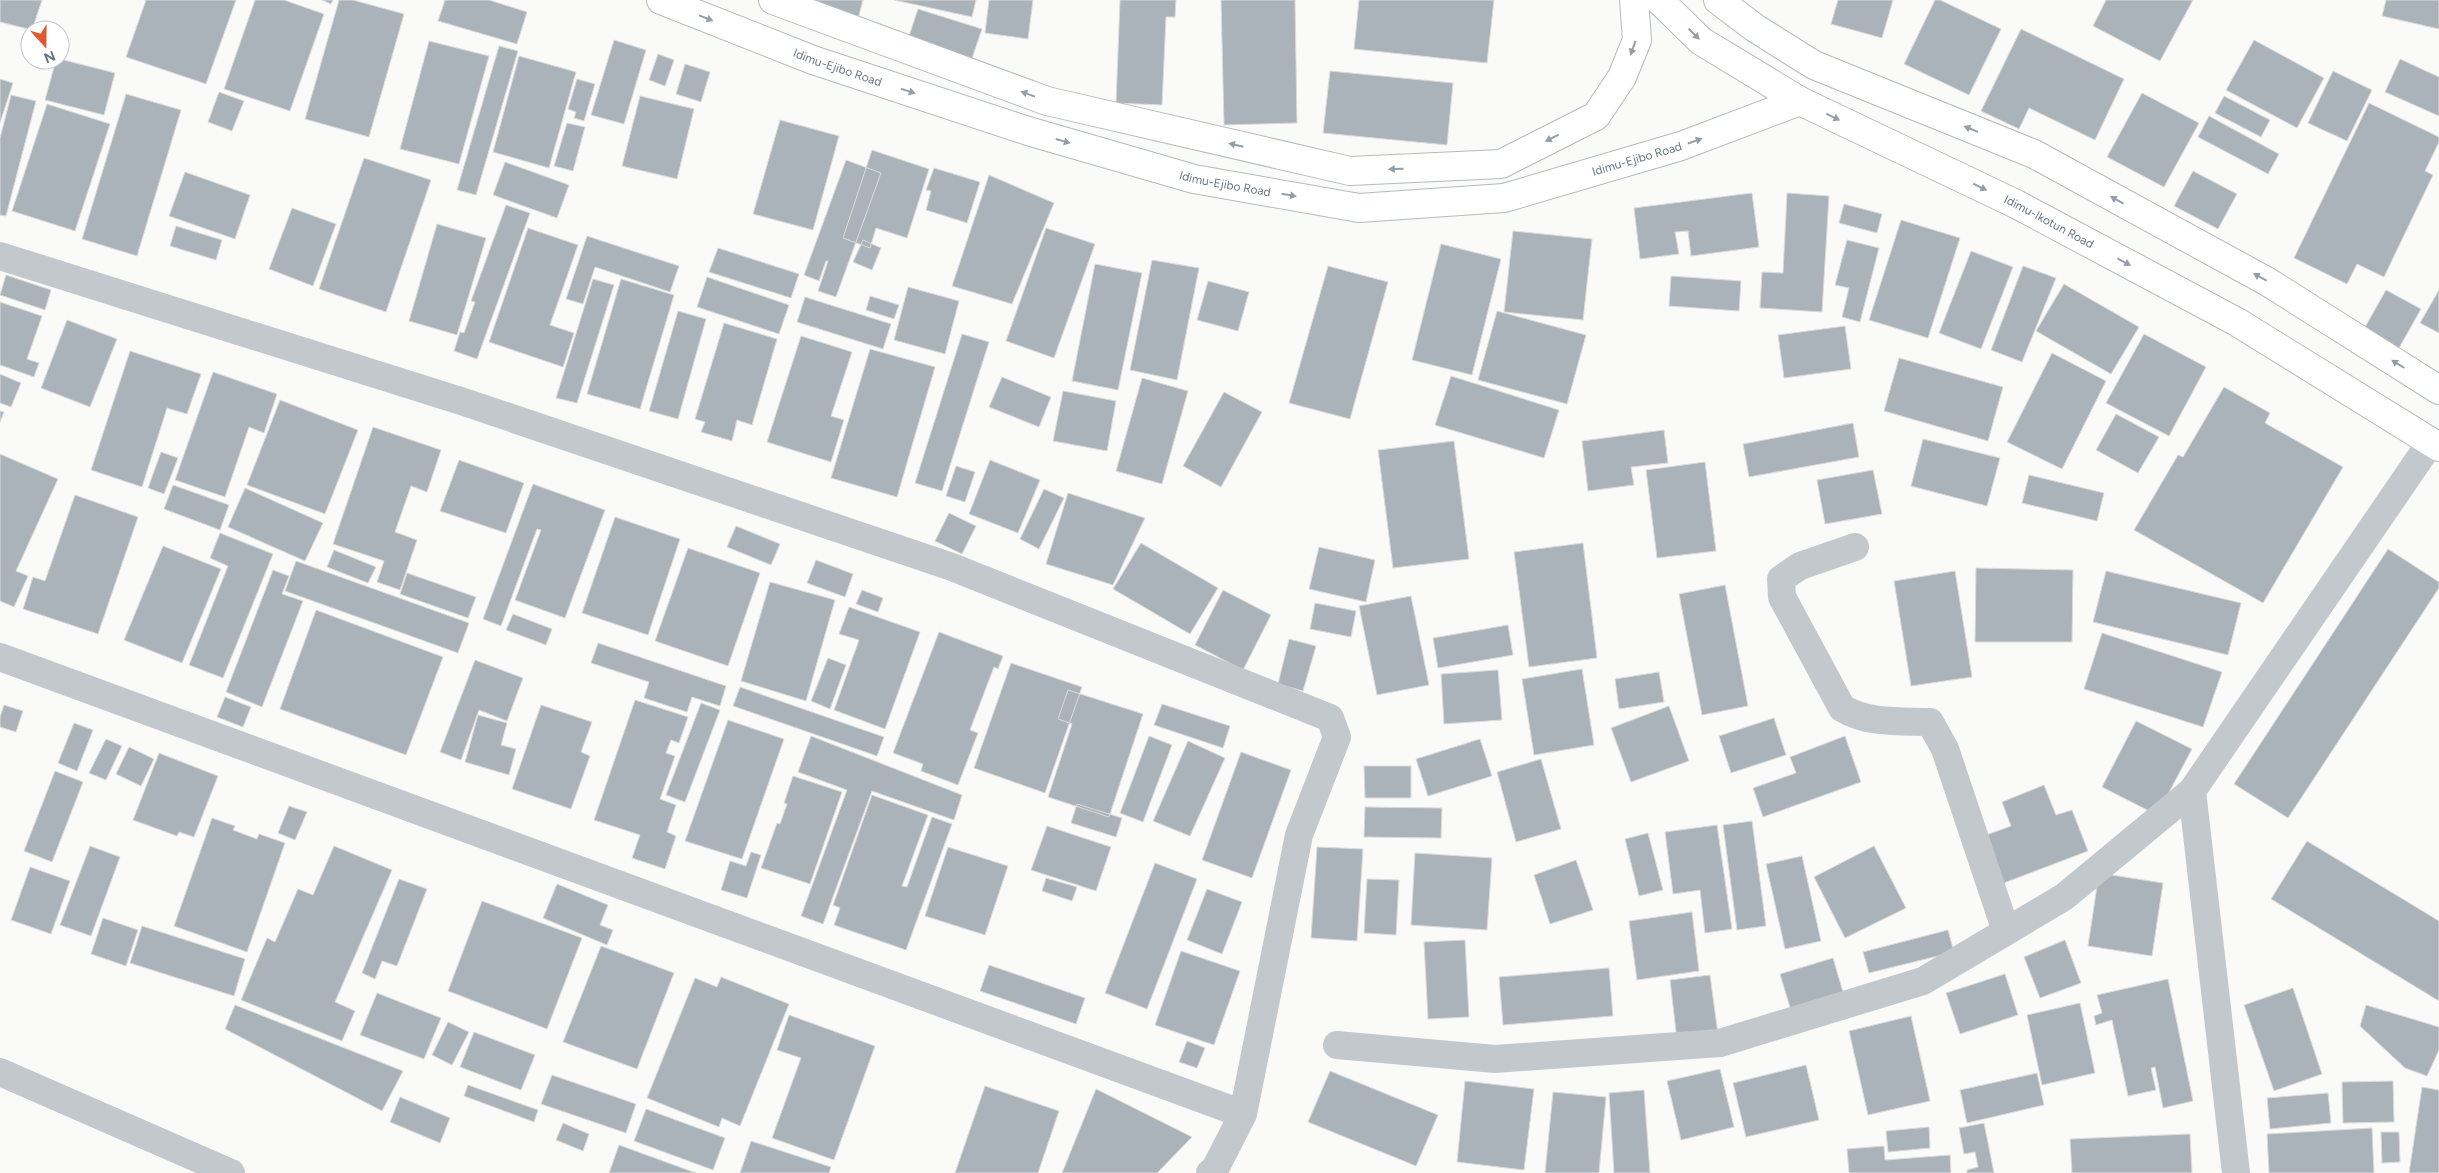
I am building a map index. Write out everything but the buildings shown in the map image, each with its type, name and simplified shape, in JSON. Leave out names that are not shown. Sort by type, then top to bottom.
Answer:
[{"type":"main road","name":"Idimu-Ejibo Road","points":[[661,0],[813,60],[1028,131],[1194,179],[1359,208],[1504,198],[1681,146],[1800,101]]},
{"type":"main road","points":[[773,0],[1047,101],[1350,171],[1502,164],[1596,116],[1622,77],[1636,40],[1634,0]]},
{"type":"main road","name":"Idimu-Ikotun Road","points":[[1659,0],[1701,41],[1800,101],[2016,204],[2228,317],[2435,445]]},
{"type":"main road","points":[[1718,0],[1755,28],[1814,65],[2034,154],[2268,282],[2439,390]]},
{"type":"street","points":[[0,256],[464,402],[952,567],[1330,718],[1338,738],[1299,835],[1243,1114],[1215,1169],[1210,1173]]},
{"type":"street","points":[[1337,1045],[1495,1059],[1720,1043],[1923,981],[2064,897],[2192,791],[2435,445]]},
{"type":"street","points":[[1855,548],[1800,566],[1780,579],[1782,598],[1842,708],[1855,716],[1930,722],[1945,750],[2006,931]]},
{"type":"street","points":[[0,657],[1243,1114]]},
{"type":"street","points":[[2192,791],[2236,1173]]},
{"type":"street","points":[[0,1072],[231,1173]]}]
